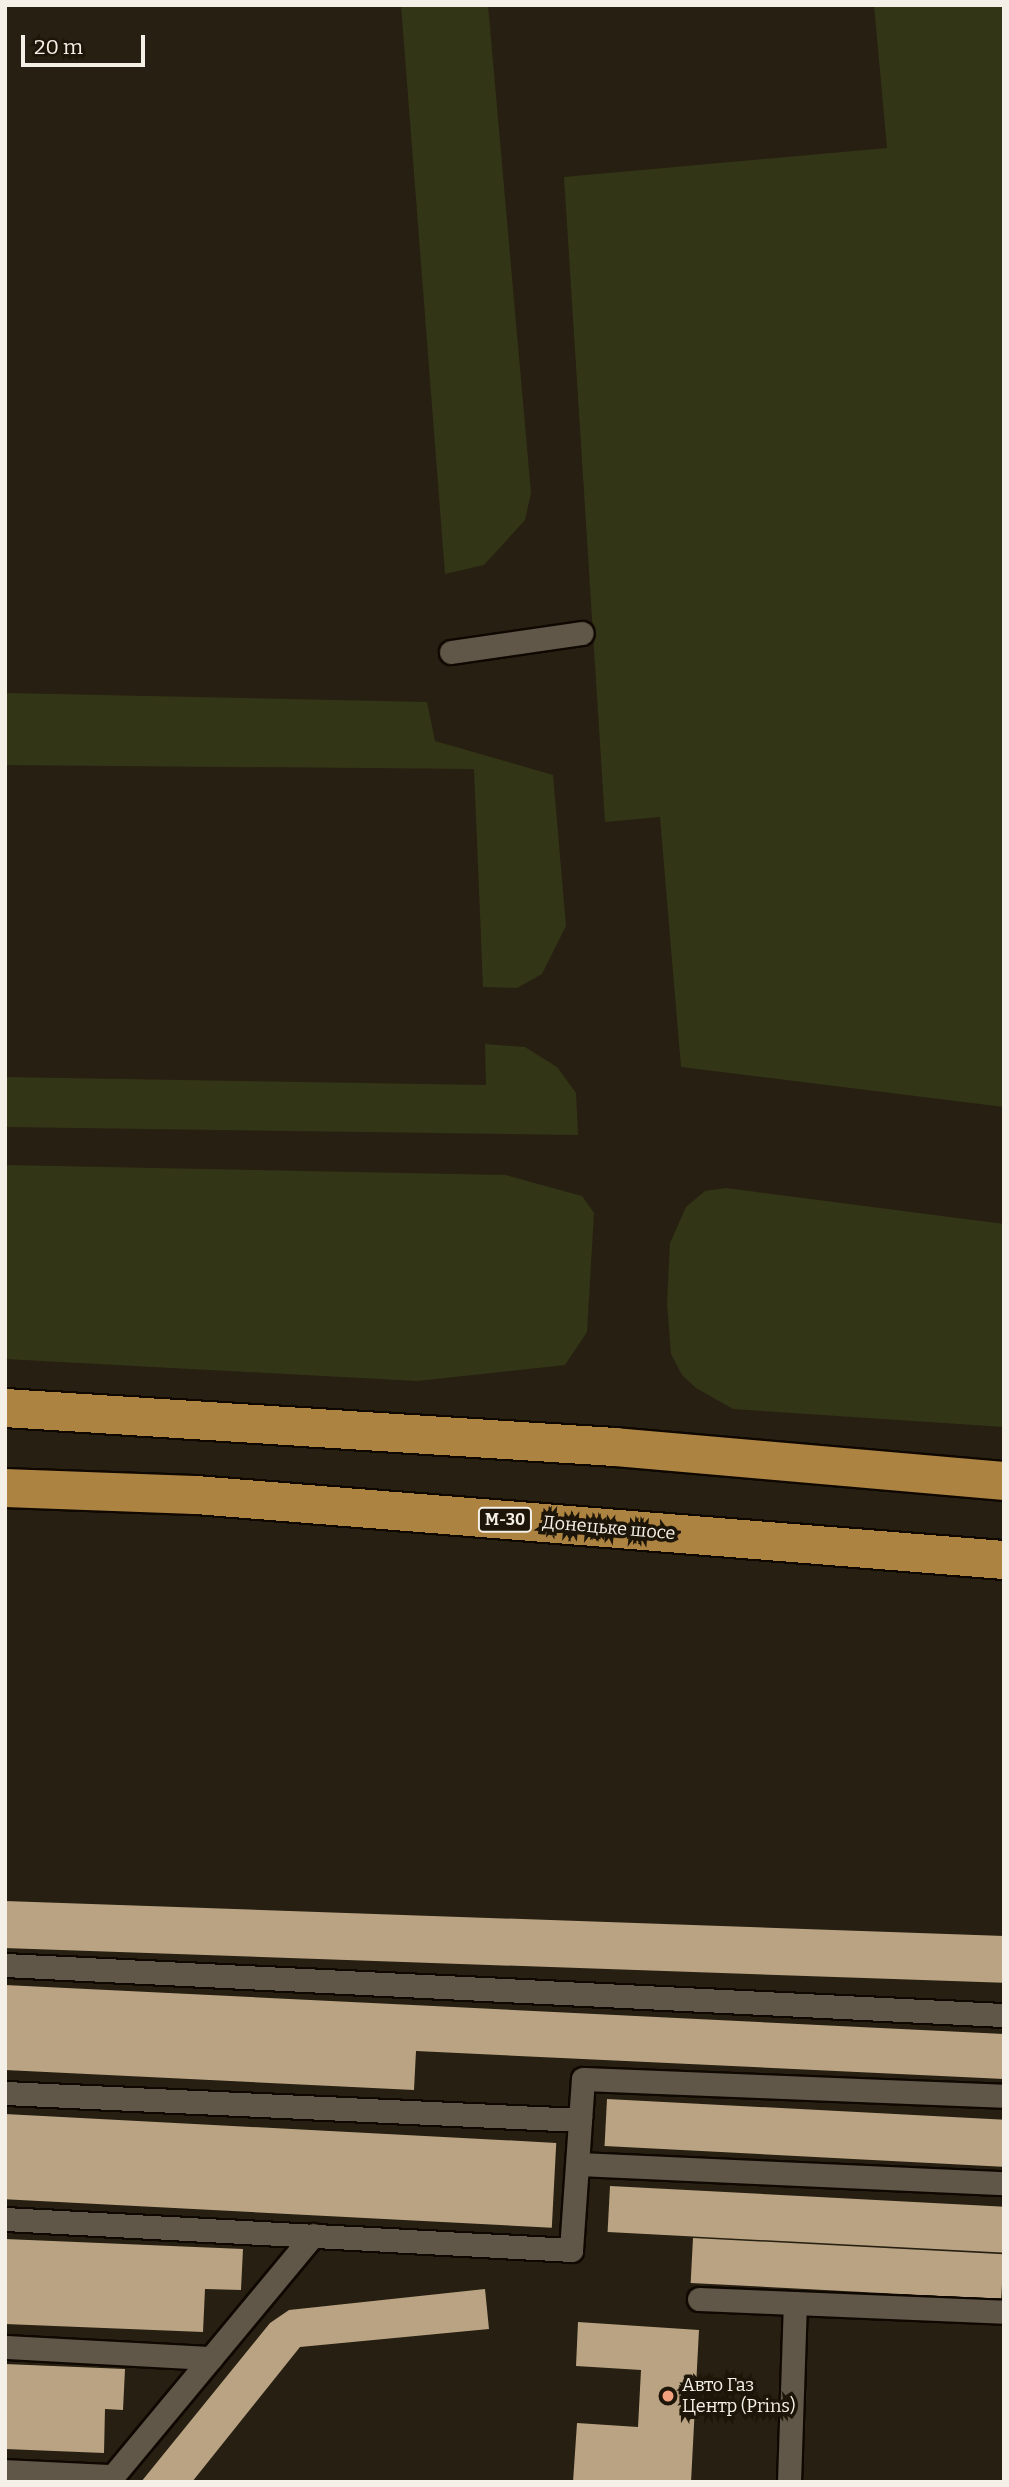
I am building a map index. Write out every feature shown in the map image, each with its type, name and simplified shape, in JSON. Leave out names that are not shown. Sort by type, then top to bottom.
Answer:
[{"type":"highway","points":[[5,1408],[614,1447],[1004,1481]]},
{"type":"highway","name":"Донецьке шосе","points":[[5,1488],[196,1495],[1004,1560]]},
{"type":"lane","points":[[451,652],[582,632]]},
{"type":"lane","points":[[5,1965],[1004,2015]]},
{"type":"lane","points":[[5,2219],[571,2250],[583,2078],[1004,2096]]},
{"type":"lane","points":[[5,2093],[580,2120]]},
{"type":"lane","points":[[579,2164],[1004,2183]]},
{"type":"lane","points":[[5,2471],[111,2479],[313,2235]]},
{"type":"lane","points":[[699,2299],[1004,2312]]},
{"type":"lane","points":[[789,2482],[795,2303]]},
{"type":"lane","points":[[5,2347],[211,2358]]},
{"type":"green space","points":[[401,5],[488,5],[531,493],[525,520],[484,565],[445,574]]},
{"type":"green space","points":[[874,5],[1004,5],[1004,1107],[681,1067],[660,817],[605,822],[564,177],[887,148]]},
{"type":"green space","points":[[5,693],[427,702],[435,741],[553,775],[566,926],[542,974],[517,988],[483,987],[474,769],[5,765]]},
{"type":"green space","points":[[485,1044],[525,1047],[557,1067],[576,1093],[578,1135],[5,1127],[5,1077],[486,1085]]},
{"type":"green space","points":[[5,1165],[505,1175],[582,1196],[594,1213],[587,1332],[565,1365],[417,1381],[5,1359]]},
{"type":"green space","points":[[726,1188],[1004,1224],[1004,1427],[733,1409],[696,1388],[682,1375],[671,1354],[667,1303],[670,1243],[686,1207],[705,1191]]},
{"type":"building","points":[[5,1901],[1004,1936],[1003,1983],[5,1948]]},
{"type":"building","points":[[5,1985],[1004,2034],[1004,2079],[416,2051],[414,2090],[5,2070]]},
{"type":"building","points":[[607,2099],[1004,2120],[1002,2167],[605,2146]]},
{"type":"building","points":[[5,2114],[556,2143],[552,2228],[5,2199]]},
{"type":"building","points":[[610,2186],[1004,2207],[1002,2253],[608,2232]]},
{"type":"building","points":[[693,2238],[1004,2254],[1001,2299],[691,2283]]},
{"type":"building","points":[[5,2239],[243,2249],[241,2290],[205,2289],[203,2332],[5,2324]]},
{"type":"building","points":[[485,2289],[489,2329],[300,2347],[192,2482],[141,2482],[270,2323],[289,2310]]},
{"type":"building","name":"Авто Газ Центр (Prins)","points":[[578,2322],[699,2330],[691,2482],[573,2482],[577,2423],[638,2427],[641,2370],[576,2366]]},
{"type":"building","points":[[5,2364],[125,2369],[123,2410],[105,2409],[104,2453],[5,2449]]},
{"type":"place","name":"Авто Газ Центр (Prins)","points":[[668,2396]]}]
